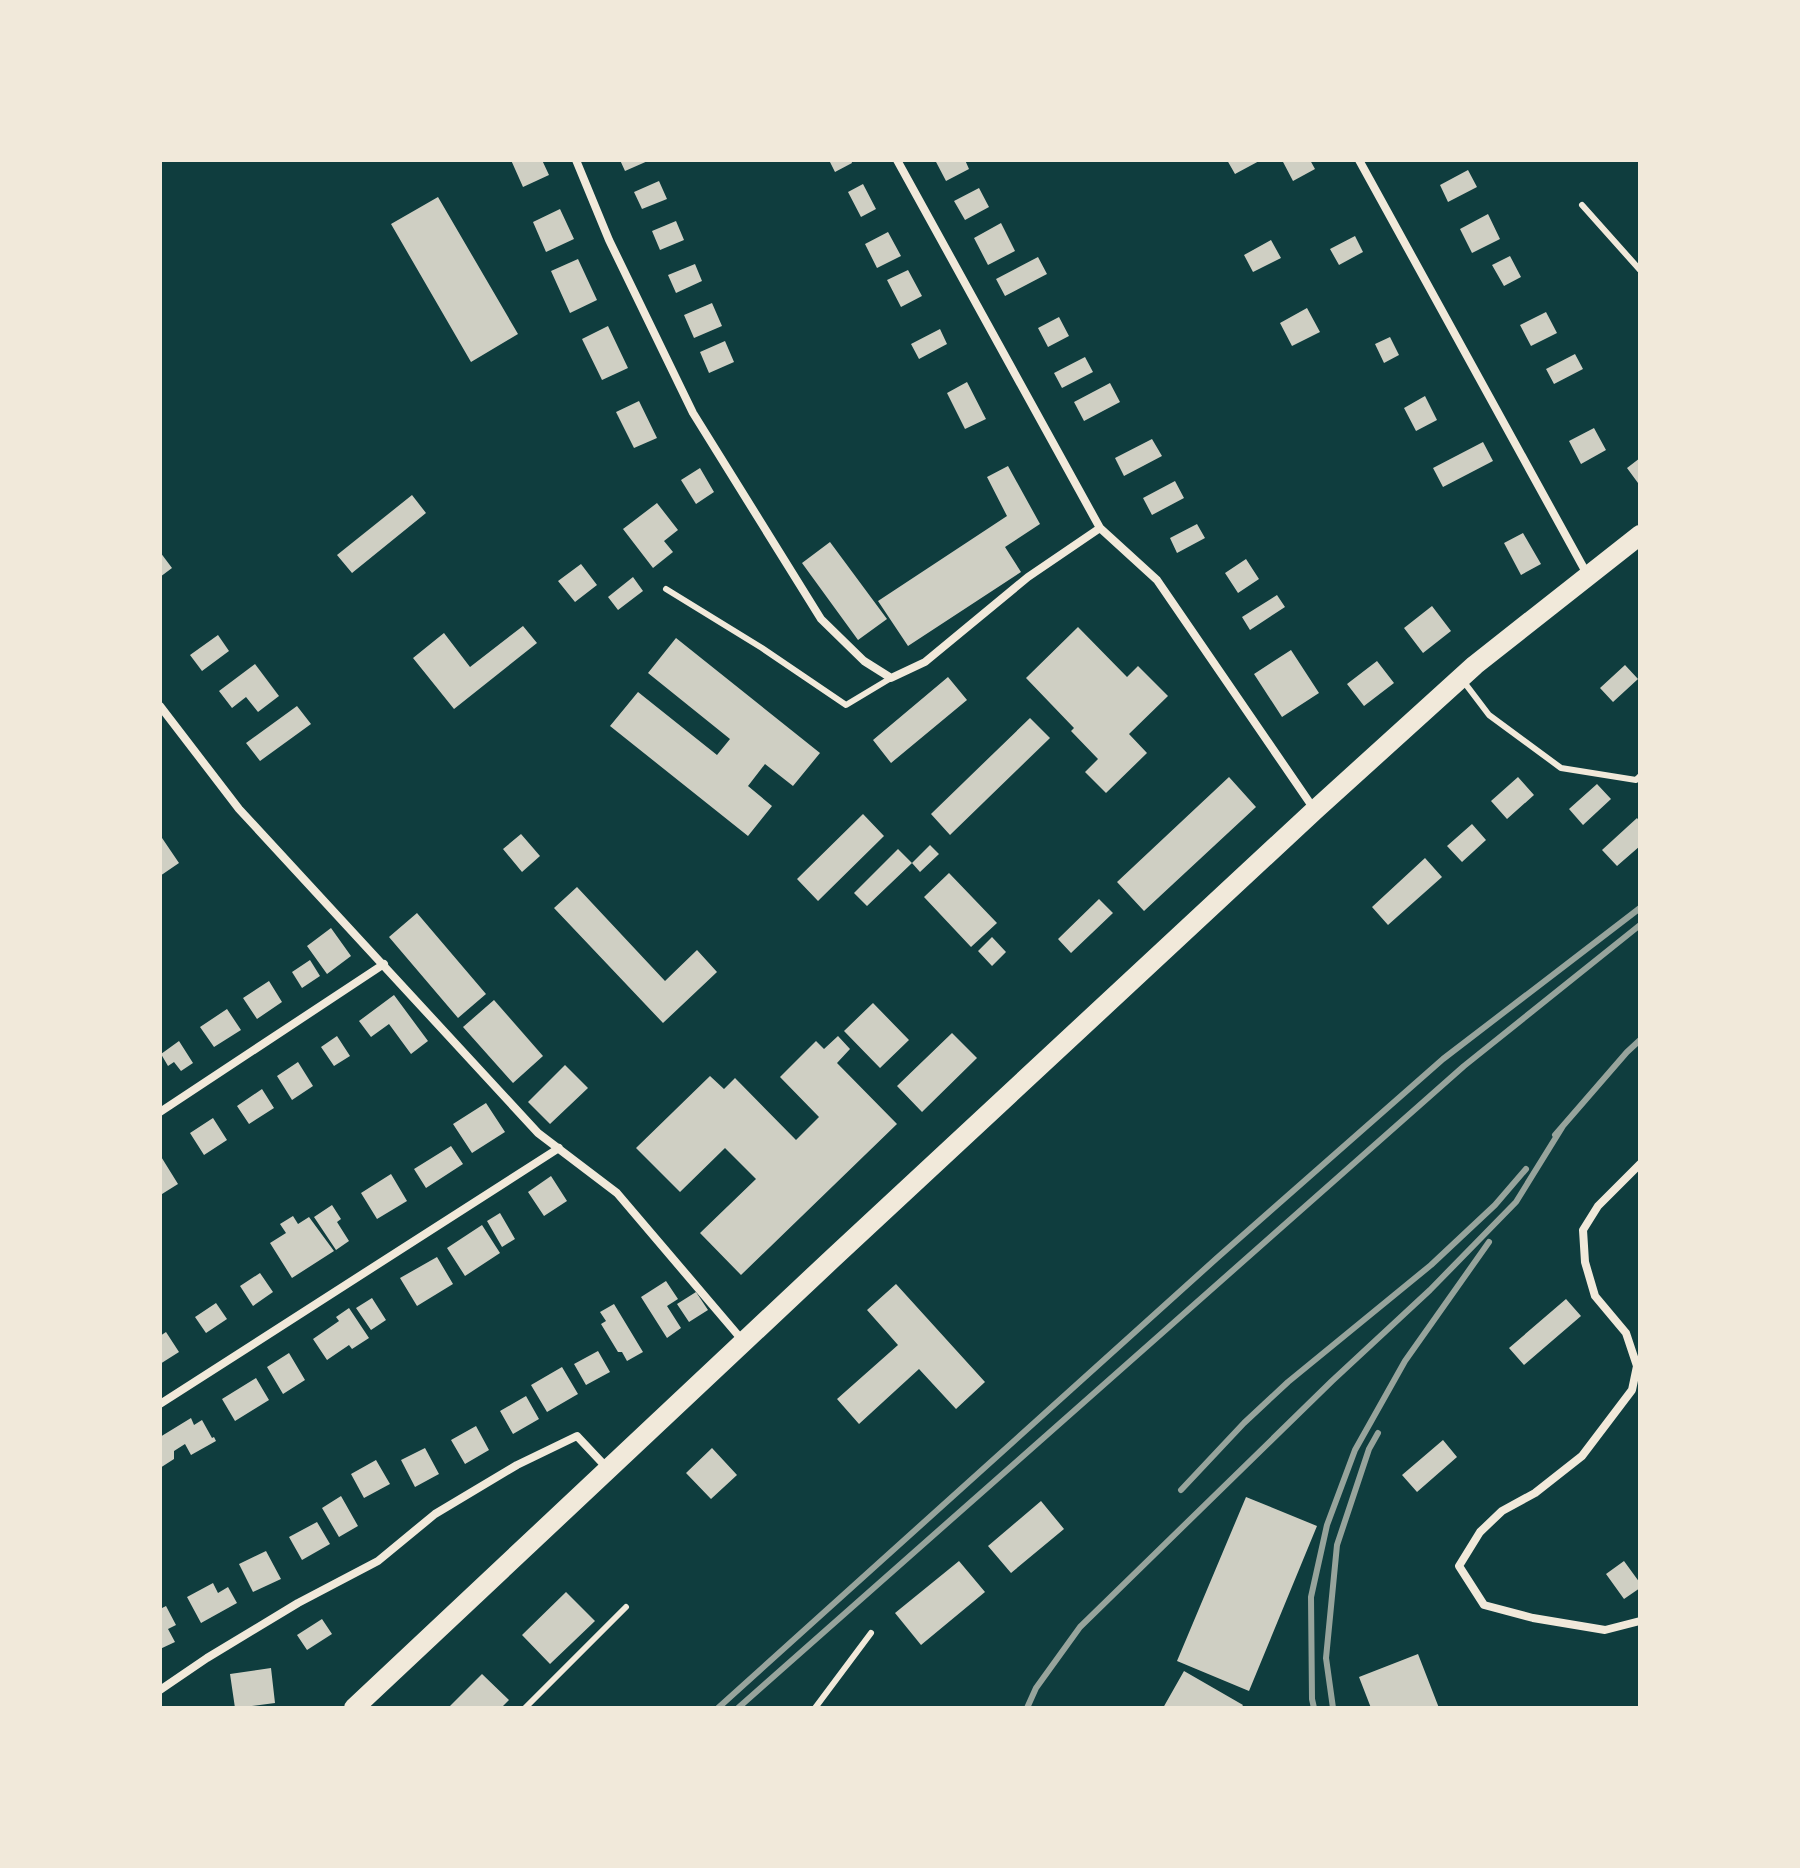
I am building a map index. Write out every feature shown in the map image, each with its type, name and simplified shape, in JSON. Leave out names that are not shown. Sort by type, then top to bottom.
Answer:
[{"type":"main road","points":[[354,1708],[1315,810],[1461,678],[1640,535]]},
{"type":"street","points":[[576,160],[609,240],[693,413],[821,619],[864,661],[891,678],[925,662],[1028,577],[1100,528]]},
{"type":"street","points":[[897,160],[1100,528],[1157,580],[1315,810]]},
{"type":"street","points":[[1359,160],[1587,575]]},
{"type":"street","points":[[160,706],[239,809],[538,1133],[617,1193],[744,1342]]},
{"type":"street","points":[[160,1112],[384,964]]},
{"type":"street","points":[[160,1404],[559,1148]]},
{"type":"street","points":[[1640,1164],[1598,1206],[1583,1230],[1585,1262],[1595,1296],[1626,1333],[1637,1366],[1632,1390],[1582,1456],[1535,1493],[1502,1511],[1480,1532],[1459,1566],[1484,1605],[1533,1618],[1605,1630],[1640,1621]]},
{"type":"street","points":[[160,1690],[298,1603],[378,1561],[435,1514],[517,1465],[577,1436],[608,1470]]},
{"type":"lane","points":[[1582,205],[1640,270]]},
{"type":"lane","points":[[666,589],[762,648],[846,705],[891,678]]},
{"type":"lane","points":[[1461,678],[1489,715],[1561,768],[1636,780],[1640,776]]},
{"type":"lane","points":[[525,1708],[626,1607]]},
{"type":"lane","points":[[815,1708],[871,1633]]},
{"type":"building","points":[[511,160],[542,160],[549,175],[523,187]]},
{"type":"building","points":[[620,160],[650,160],[625,171]]},
{"type":"building","points":[[829,160],[851,160],[852,163],[835,172]]},
{"type":"building","points":[[935,160],[965,160],[969,169],[946,181]]},
{"type":"building","points":[[1227,160],[1261,160],[1235,174]]},
{"type":"building","points":[[1282,160],[1310,160],[1315,169],[1293,181]]},
{"type":"building","points":[[1468,170],[1477,187],[1448,202],[1440,185]]},
{"type":"building","points":[[659,181],[667,199],[642,209],[634,192]]},
{"type":"building","points":[[863,184],[876,209],[861,217],[848,192]]},
{"type":"building","points":[[979,188],[989,207],[965,220],[954,201]]},
{"type":"building","points":[[438,197],[518,334],[471,362],[391,224]]},
{"type":"building","points":[[560,209],[574,239],[546,252],[533,222]]},
{"type":"building","points":[[1488,214],[1500,239],[1472,253],[1460,229]]},
{"type":"building","points":[[676,221],[684,240],[660,250],[652,231]]},
{"type":"building","points":[[1001,223],[1015,251],[988,265],[974,238]]},
{"type":"building","points":[[888,232],[901,256],[877,268],[865,244]]},
{"type":"building","points":[[1355,236],[1363,252],[1339,265],[1330,249]]},
{"type":"building","points":[[1271,240],[1281,258],[1253,272],[1244,255]]},
{"type":"building","points":[[1510,256],[1521,277],[1504,286],[1492,265]]},
{"type":"building","points":[[1038,257],[1047,274],[1005,296],[996,279]]},
{"type":"building","points":[[578,259],[597,300],[570,313],[551,271]]},
{"type":"building","points":[[695,264],[702,281],[676,293],[668,275]]},
{"type":"building","points":[[908,270],[922,296],[901,307],[887,280]]},
{"type":"building","points":[[712,303],[722,326],[694,338],[684,315]]},
{"type":"building","points":[[1307,308],[1320,332],[1292,346],[1280,323]]},
{"type":"building","points":[[1546,312],[1557,333],[1531,346],[1520,325]]},
{"type":"building","points":[[1059,317],[1069,336],[1048,347],[1038,328]]},
{"type":"building","points":[[608,326],[628,368],[602,380],[582,339]]},
{"type":"building","points":[[940,329],[947,344],[919,359],[911,344]]},
{"type":"building","points":[[1390,337],[1399,355],[1384,363],[1375,344]]},
{"type":"building","points":[[725,341],[734,362],[709,373],[700,352]]},
{"type":"building","points":[[1575,354],[1583,369],[1554,384],[1546,369]]},
{"type":"building","points":[[1085,357],[1093,372],[1062,388],[1054,373]]},
{"type":"building","points":[[967,382],[986,419],[965,429],[947,393]]},
{"type":"building","points":[[1110,383],[1120,402],[1084,421],[1074,402]]},
{"type":"building","points":[[1425,396],[1437,420],[1416,431],[1404,408]]},
{"type":"building","points":[[639,401],[657,438],[634,448],[616,412]]},
{"type":"building","points":[[1594,428],[1606,450],[1581,464],[1569,441]]},
{"type":"building","points":[[1152,439],[1162,456],[1124,476],[1115,458]]},
{"type":"building","points":[[1483,442],[1493,461],[1443,487],[1433,468]]},
{"type":"building","points":[[1640,458],[1640,482],[1638,483],[1627,468]]},
{"type":"building","points":[[1008,466],[1040,524],[1005,547],[1021,572],[908,646],[878,601],[1007,516],[987,477]]},
{"type":"building","points":[[700,468],[714,492],[696,504],[681,480]]},
{"type":"building","points":[[1175,481],[1184,498],[1152,515],[1143,498]]},
{"type":"building","points":[[412,495],[426,513],[352,573],[337,555]]},
{"type":"building","points":[[657,503],[678,530],[664,541],[673,552],[653,568],[623,529]]},
{"type":"building","points":[[1197,524],[1205,538],[1177,553],[1170,538]]},
{"type":"building","points":[[1523,533],[1541,564],[1521,575],[1504,543]]},
{"type":"building","points":[[830,542],[887,619],[858,640],[802,563]]},
{"type":"building","points":[[160,552],[172,568],[160,577]]},
{"type":"building","points":[[1246,559],[1259,579],[1238,593],[1225,573]]},
{"type":"building","points":[[581,564],[597,585],[575,602],[558,581]]},
{"type":"building","points":[[633,577],[643,591],[618,610],[608,597]]},
{"type":"building","points":[[1277,595],[1285,607],[1250,630],[1242,617]]},
{"type":"building","points":[[1432,606],[1451,631],[1423,653],[1404,628]]},
{"type":"building","points":[[523,626],[537,643],[454,709],[413,658],[444,633],[470,667]]},
{"type":"building","points":[[1078,627],[1127,677],[1138,666],[1168,696],[1129,734],[1147,753],[1106,793],[1085,772],[1098,759],[1071,731],[1074,728],[1026,678]]},
{"type":"building","points":[[218,635],[229,651],[202,671],[190,655]]},
{"type":"building","points":[[676,638],[820,753],[793,786],[765,764],[748,786],[772,806],[748,836],[610,726],[638,692],[717,755],[730,739],[648,673]]},
{"type":"building","points":[[1291,650],[1319,693],[1282,717],[1254,674]]},
{"type":"building","points":[[1377,661],[1394,683],[1364,706],[1347,684]]},
{"type":"building","points":[[255,664],[279,696],[258,712],[246,697],[232,708],[219,691]]},
{"type":"building","points":[[1625,665],[1638,679],[1613,702],[1600,688]]},
{"type":"building","points":[[948,677],[967,700],[891,763],[873,740]]},
{"type":"building","points":[[297,706],[311,724],[260,761],[246,743]]},
{"type":"building","points":[[1030,718],[1050,738],[950,835],[931,814]]},
{"type":"building","points":[[1229,777],[1256,807],[1144,911],[1117,882]]},
{"type":"building","points":[[1518,777],[1534,795],[1507,819],[1491,801]]},
{"type":"building","points":[[1597,784],[1611,799],[1583,825],[1569,809]]},
{"type":"building","points":[[863,814],[884,836],[818,901],[797,879]]},
{"type":"building","points":[[1637,818],[1640,822],[1640,846],[1617,866],[1602,850]]},
{"type":"building","points":[[1472,824],[1486,840],[1462,862],[1447,846]]},
{"type":"building","points":[[521,834],[540,856],[522,872],[503,849]]},
{"type":"building","points":[[160,835],[179,863],[160,876]]},
{"type":"building","points":[[930,845],[939,854],[920,872],[912,863]]},
{"type":"building","points":[[898,849],[912,863],[867,906],[854,893]]},
{"type":"building","points":[[1425,858],[1442,877],[1388,925],[1372,907]]},
{"type":"building","points":[[949,873],[997,923],[971,947],[924,897]]},
{"type":"building","points":[[577,887],[665,981],[697,950],[717,972],[663,1023],[554,908]]},
{"type":"building","points":[[1099,899],[1113,913],[1071,953],[1058,939]]},
{"type":"building","points":[[417,913],[486,994],[458,1018],[389,937]]},
{"type":"building","points":[[331,928],[351,956],[327,974],[307,946]]},
{"type":"building","points":[[992,937],[1006,952],[992,966],[978,951]]},
{"type":"building","points":[[310,960],[320,976],[302,988],[292,972]]},
{"type":"building","points":[[269,981],[282,1002],[257,1019],[243,998]]},
{"type":"building","points":[[394,995],[428,1041],[411,1054],[389,1024],[371,1037],[359,1021]]},
{"type":"building","points":[[494,1000],[543,1056],[513,1083],[463,1027]]},
{"type":"building","points":[[873,1003],[909,1040],[880,1068],[844,1031]]},
{"type":"building","points":[[227,1009],[241,1030],[214,1047],[200,1027]]},
{"type":"building","points":[[952,1033],[977,1058],[922,1112],[897,1086]]},
{"type":"building","points":[[337,1036],[350,1056],[334,1066],[321,1047]]},
{"type":"building","points":[[838,1036],[850,1049],[837,1063],[897,1124],[741,1275],[700,1233],[756,1179],[725,1148],[680,1192],[636,1148],[710,1076],[724,1089],[735,1078],[796,1140],[819,1117],[780,1077],[816,1041],[824,1049]]},
{"type":"building","points":[[179,1041],[193,1063],[181,1071],[174,1062],[168,1066],[161,1054]]},
{"type":"building","points":[[298,1062],[313,1086],[292,1100],[277,1076]]},
{"type":"building","points":[[565,1065],[588,1088],[550,1124],[528,1102]]},
{"type":"building","points":[[262,1089],[274,1108],[249,1124],[237,1106]]},
{"type":"building","points":[[486,1103],[505,1132],[472,1153],[453,1124]]},
{"type":"building","points":[[213,1118],[227,1140],[204,1155],[190,1133]]},
{"type":"building","points":[[451,1146],[463,1164],[426,1188],[414,1169]]},
{"type":"building","points":[[160,1155],[178,1184],[162,1194],[160,1190]]},
{"type":"building","points":[[391,1174],[407,1201],[377,1219],[361,1193]]},
{"type":"building","points":[[551,1176],[567,1201],[544,1216],[528,1192]]},
{"type":"building","points":[[332,1205],[341,1219],[337,1222],[349,1241],[336,1250],[314,1217]]},
{"type":"building","points":[[500,1213],[515,1239],[502,1247],[487,1221]]},
{"type":"building","points":[[293,1216],[298,1224],[309,1217],[334,1251],[292,1278],[270,1243],[286,1233],[280,1224]]},
{"type":"building","points":[[482,1225],[500,1253],[465,1276],[447,1248]]},
{"type":"building","points":[[437,1257],[453,1284],[417,1306],[400,1278]]},
{"type":"building","points":[[260,1273],[273,1292],[253,1306],[240,1286]]},
{"type":"building","points":[[666,1281],[678,1299],[667,1306],[681,1328],[667,1338],[641,1297]]},
{"type":"building","points":[[896,1284],[985,1382],[956,1409],[919,1369],[859,1424],[837,1399],[898,1345],[867,1310]]},
{"type":"building","points":[[696,1292],[708,1310],[689,1322],[677,1304]]},
{"type":"building","points":[[372,1298],[386,1320],[371,1330],[356,1308]]},
{"type":"building","points":[[1566,1299],[1581,1316],[1524,1365],[1509,1348]]},
{"type":"building","points":[[216,1303],[227,1319],[206,1333],[195,1317]]},
{"type":"building","points":[[614,1304],[643,1352],[627,1361],[601,1324],[606,1321],[600,1312]]},
{"type":"building","points":[[349,1308],[369,1338],[352,1349],[349,1345],[327,1360],[313,1339],[339,1321],[336,1317]]},
{"type":"building","points":[[166,1332],[179,1352],[160,1364],[160,1336]]},
{"type":"building","points":[[598,1351],[610,1372],[586,1385],[574,1364]]},
{"type":"building","points":[[289,1353],[305,1380],[283,1394],[267,1367]]},
{"type":"building","points":[[562,1367],[578,1394],[547,1412],[531,1385]]},
{"type":"building","points":[[256,1378],[269,1400],[235,1421],[222,1399]]},
{"type":"building","points":[[526,1396],[539,1419],[513,1434],[500,1411]]},
{"type":"building","points":[[191,1418],[194,1425],[202,1420],[216,1441],[191,1455],[185,1444],[174,1451],[174,1459],[160,1468],[160,1437]]},
{"type":"building","points":[[476,1426],[489,1450],[465,1464],[451,1440]]},
{"type":"building","points":[[1443,1440],[1457,1457],[1417,1492],[1402,1475]]},
{"type":"building","points":[[425,1448],[439,1474],[415,1487],[401,1460]]},
{"type":"building","points":[[712,1448],[737,1475],[711,1499],[686,1473]]},
{"type":"building","points":[[376,1460],[390,1484],[364,1498],[351,1474]]},
{"type":"building","points":[[341,1496],[358,1526],[339,1537],[322,1508]]},
{"type":"building","points":[[1246,1497],[1317,1526],[1249,1691],[1177,1661]]},
{"type":"building","points":[[1041,1501],[1064,1529],[1011,1573],[988,1546]]},
{"type":"building","points":[[317,1522],[330,1544],[302,1560],[289,1537]]},
{"type":"building","points":[[266,1551],[281,1579],[253,1592],[239,1564]]},
{"type":"building","points":[[959,1561],[985,1592],[921,1645],[895,1613]]},
{"type":"building","points":[[1624,1561],[1640,1583],[1640,1588],[1624,1599],[1606,1574]]},
{"type":"building","points":[[213,1583],[218,1593],[228,1587],[237,1603],[201,1623],[187,1597]]},
{"type":"building","points":[[566,1592],[595,1621],[550,1664],[522,1635]]},
{"type":"building","points":[[166,1606],[176,1625],[168,1629],[175,1642],[160,1649],[160,1609]]},
{"type":"building","points":[[322,1619],[332,1634],[307,1650],[297,1635]]},
{"type":"building","points":[[1418,1654],[1439,1708],[1371,1708],[1359,1677]]},
{"type":"building","points":[[271,1668],[275,1703],[235,1708],[230,1674]]},
{"type":"building","points":[[1184,1671],[1243,1705],[1241,1708],[1163,1708]]},
{"type":"building","points":[[482,1674],[509,1700],[501,1708],[448,1708]]},
{"type":"railway","points":[[718,1708],[1217,1258],[1443,1059],[1640,908]]},
{"type":"railway","points":[[738,1708],[1464,1066],[1640,925]]},
{"type":"railway","points":[[1555,1135],[1640,1040]]},
{"type":"railway","points":[[1027,1708],[1036,1688],[1080,1627],[1332,1381],[1430,1290],[1516,1202],[1563,1126]]},
{"type":"railway","points":[[1181,1490],[1244,1423],[1288,1382],[1431,1265],[1495,1205],[1526,1169]]},
{"type":"railway","points":[[1314,1708],[1311,1597],[1327,1525],[1355,1450],[1405,1361],[1489,1242]]},
{"type":"railway","points":[[1333,1708],[1326,1658],[1337,1545],[1369,1449],[1378,1433]]}]
